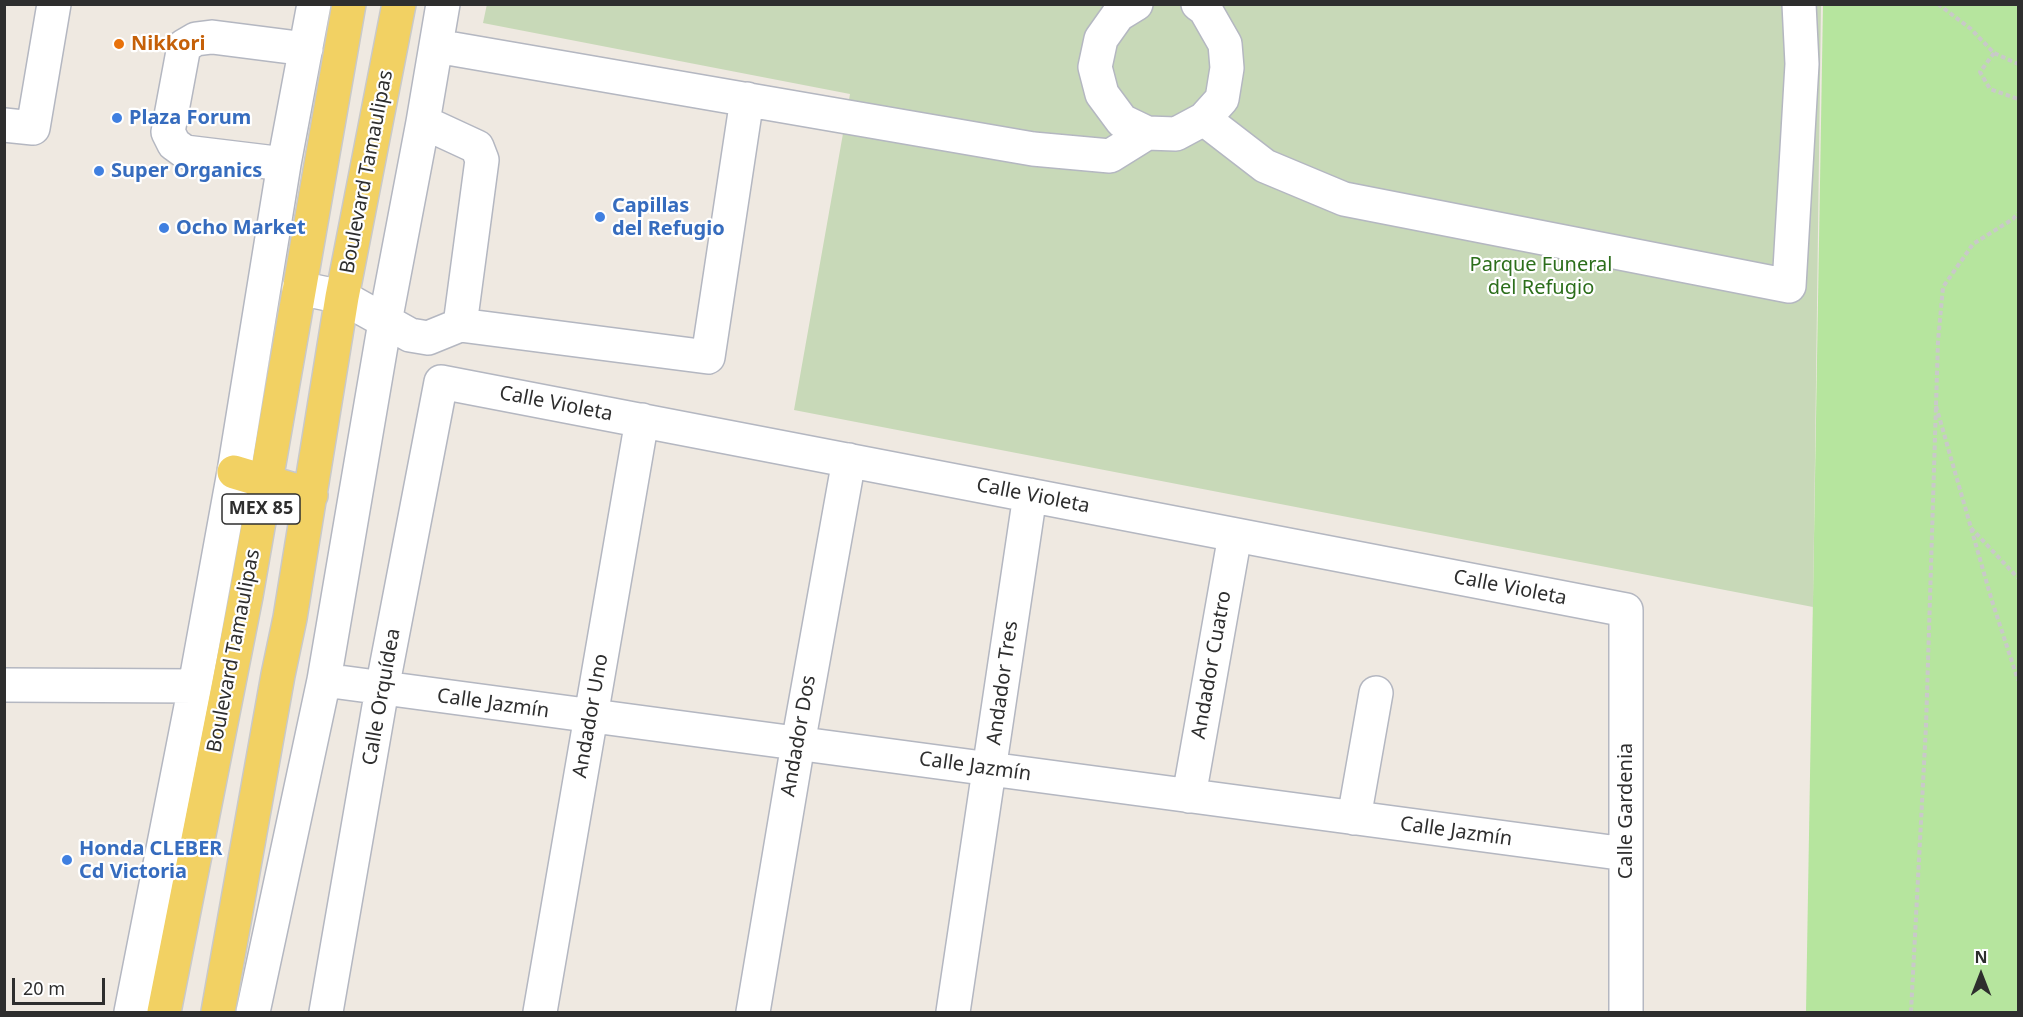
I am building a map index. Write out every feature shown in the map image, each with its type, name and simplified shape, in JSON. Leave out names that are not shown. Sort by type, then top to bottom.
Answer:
[{"type":"main road","name":"Boulevard Tamaulipas","points":[[164,1012],[242,617],[349,4]]},
{"type":"main road","name":"Boulevard Tamaulipas","points":[[218,1012],[311,495],[342,297],[399,4]]},
{"type":"main road","points":[[234,472],[311,495]]},
{"type":"street","points":[[19,127],[54,4]]},
{"type":"street","points":[[131,1012],[234,472],[284,164],[314,4]]},
{"type":"street","points":[[253,1012],[324,680],[385,322],[443,4]]},
{"type":"street","points":[[1136,4],[1118,15],[1101,39],[1095,67],[1102,94],[1122,121],[1147,133],[1176,134],[1204,120],[1222,99],[1227,68],[1225,44],[1205,9],[1198,4]]},
{"type":"street","points":[[1204,120],[1265,166],[1344,199],[1789,286],[1802,64],[1799,4]]},
{"type":"street","points":[[284,164],[185,152],[174,144],[168,132],[184,46],[196,39],[212,37],[306,49]]},
{"type":"street","points":[[436,46],[1033,149],[1110,156],[1147,133]]},
{"type":"street","points":[[299,288],[342,297],[411,335],[428,338],[460,325],[708,357],[747,99]]},
{"type":"street","points":[[423,122],[477,147],[482,160],[460,325]]},
{"type":"street","name":"Calle Violeta","points":[[441,382],[1626,610]]},
{"type":"street","name":"Calle Orquídea","points":[[327,1012],[382,689],[441,382]]},
{"type":"street","name":"Andador Uno","points":[[540,1012],[642,420]]},
{"type":"street","name":"Andador Dos","points":[[753,1012],[849,460]]},
{"type":"street","name":"Andador Tres","points":[[953,1012],[1030,495]]},
{"type":"street","name":"Andador Cuatro","points":[[1189,796],[1235,535]]},
{"type":"street","name":"Calle Gardenia","points":[[1626,610],[1626,1012]]},
{"type":"street","name":"Calle Jazmín","points":[[324,680],[1626,854]]},
{"type":"street","points":[[4,685],[195,686]]},
{"type":"street","points":[[1354,818],[1376,693]]},
{"type":"path","points":[[1938,4],[1971,29],[1994,53],[2019,64]]},
{"type":"path","points":[[1994,53],[1980,72],[1990,89],[2019,99]]},
{"type":"path","points":[[1911,1012],[1926,726],[1935,402],[1943,287],[1973,244],[2019,213]]},
{"type":"path","points":[[1935,402],[1992,601],[2019,680]]},
{"type":"path","points":[[1971,527],[2019,578]]},
{"type":"green space","name":"Parque Funeral del Refugio","points":[[487,4],[1821,5],[1813,607],[794,410],[850,94],[483,23]]},
{"type":"green space","points":[[1823,5],[2018,5],[2018,1012],[1806,1012]]},
{"type":"place","name":"Nikkori","points":[[119,44]]},
{"type":"place","name":"Plaza Forum","points":[[117,118]]},
{"type":"place","name":"Super Organics","points":[[99,171]]},
{"type":"place","name":"Capillas del Refugio","points":[[600,217]]},
{"type":"place","name":"Ocho Market","points":[[164,228]]},
{"type":"place","name":"Honda CLEBER Cd Victoria","points":[[67,860]]}]
